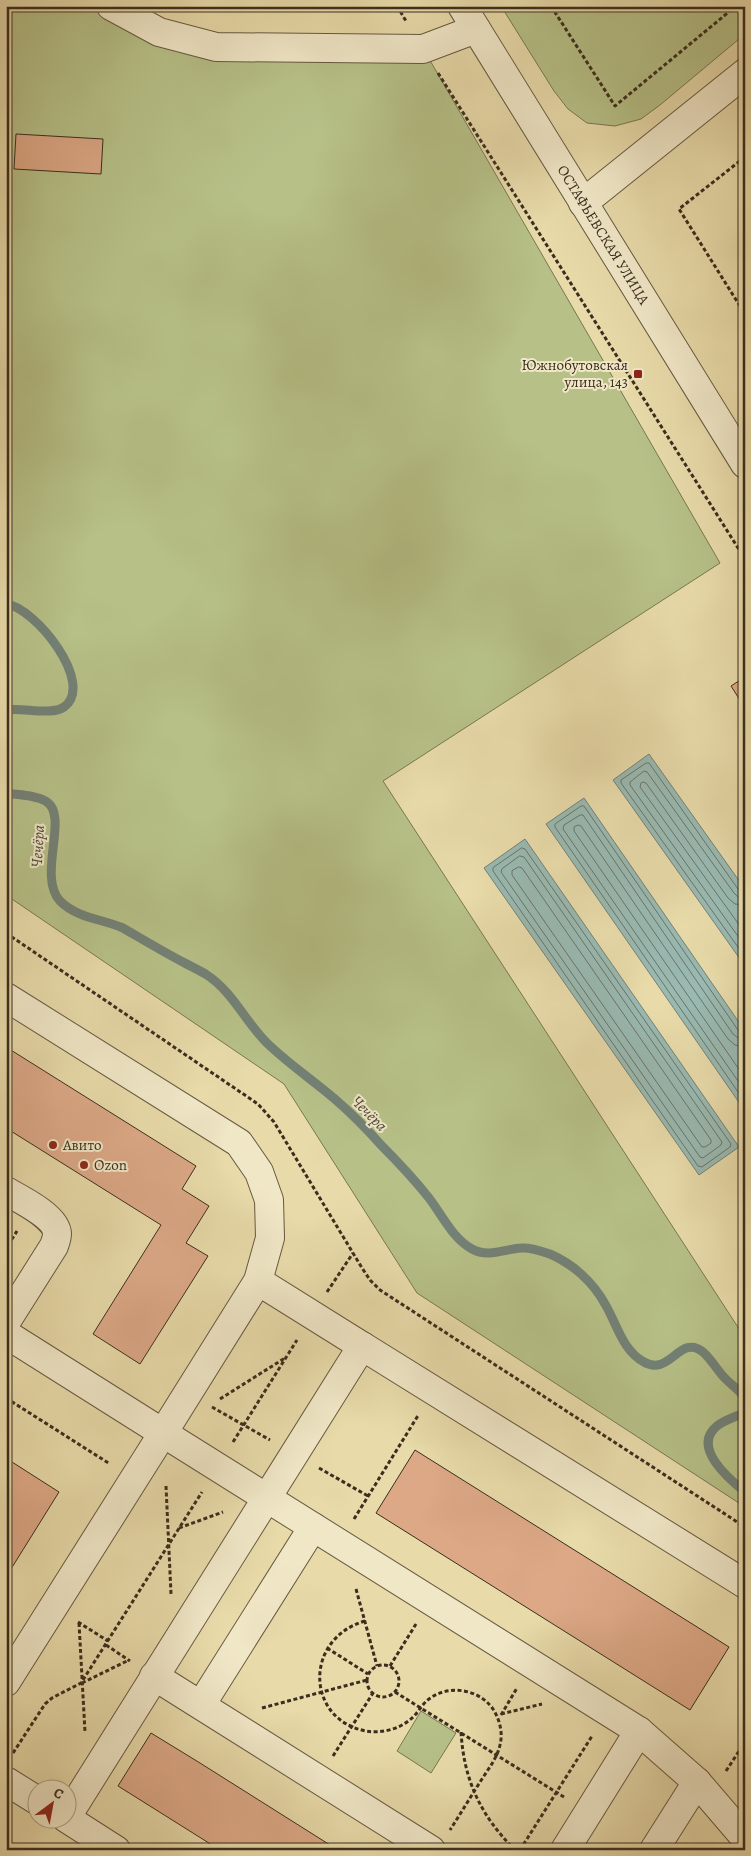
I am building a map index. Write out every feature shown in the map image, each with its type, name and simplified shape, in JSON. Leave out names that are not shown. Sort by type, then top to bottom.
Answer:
[{"type":"street","points":[[111,6],[160,32],[216,47],[423,49],[476,29]]},
{"type":"street","name":"ОСТАФЬЕВСКАЯ УЛИЦА","points":[[462,6],[745,464]]},
{"type":"street","points":[[583,203],[745,73]]},
{"type":"street","points":[[6,997],[239,1143],[259,1172],[269,1200],[270,1238],[258,1281],[6,1682]]},
{"type":"street","points":[[6,1191],[46,1216],[55,1224],[57,1234],[54,1246],[6,1322]]},
{"type":"street","points":[[258,1281],[745,1584]]},
{"type":"street","points":[[6,1334],[639,1731],[697,1782],[745,1838]]},
{"type":"street","points":[[78,1798],[362,1346]]},
{"type":"street","points":[[212,1712],[313,1527]]},
{"type":"street","points":[[154,1676],[319,1779],[440,1841]]},
{"type":"street","points":[[565,1850],[639,1731]]},
{"type":"street","points":[[8,1770],[28,1791]]},
{"type":"street","points":[[654,1850],[697,1782]]},
{"type":"street","points":[[78,1826],[116,1850]]},
{"type":"path","points":[[397,6],[745,558]]},
{"type":"path","points":[[551,6],[615,106],[736,6]]},
{"type":"path","points":[[745,157],[679,209],[745,314]]},
{"type":"path","points":[[6,932],[258,1104],[274,1122],[370,1280],[380,1290],[745,1527]]},
{"type":"path","points":[[81,1684],[353,1253]]},
{"type":"path","points":[[209,1406],[287,1356]]},
{"type":"path","points":[[377,1666],[341,1544],[434,1391]]},
{"type":"path","points":[[6,1398],[166,1499]]},
{"type":"path","points":[[165,1480],[171,1600]]},
{"type":"path","points":[[390,1666],[431,1600]]},
{"type":"path","points":[[54,1606],[108,1641]]},
{"type":"path","points":[[365,1621],[353,1624],[342,1630],[326,1648],[321,1662],[319,1677],[322,1692],[328,1706],[338,1718],[352,1727],[366,1731],[382,1731],[397,1727],[411,1719],[428,1700],[437,1694],[457,1690],[468,1691],[486,1702],[498,1719],[501,1737],[497,1755],[440,1841]]},
{"type":"path","points":[[79,1622],[85,1732]]},
{"type":"path","points":[[326,1648],[368,1674]]},
{"type":"path","points":[[8,1770],[45,1704],[52,1698],[129,1660]]},
{"type":"path","points":[[384,1664],[390,1666],[396,1670],[399,1677],[399,1684],[395,1692],[389,1696],[380,1697],[368,1687],[368,1674],[377,1666],[384,1664]]},
{"type":"path","points":[[498,1719],[532,1664]]},
{"type":"path","points":[[212,1712],[322,1692],[367,1680]]},
{"type":"path","points":[[395,1692],[588,1812]]},
{"type":"path","points":[[319,1779],[373,1693]]},
{"type":"path","points":[[520,1850],[607,1711]]},
{"type":"path","points":[[461,1732],[466,1772],[474,1792],[485,1814],[500,1835],[516,1850]]},
{"type":"green space","points":[[6,6],[111,6],[159,32],[428,57],[720,563],[383,781],[745,1338],[745,1507],[417,1293],[284,1084],[6,895]]},
{"type":"green space","points":[[501,6],[745,6],[745,34],[641,119],[615,126],[587,123],[568,109],[554,91]]},
{"type":"green space","points":[[421,1711],[456,1733],[431,1773],[397,1751]]},
{"type":"water","points":[[649,754],[745,889],[745,966],[613,780]]},
{"type":"water","points":[[584,798],[745,1031],[745,1111],[546,824]]},
{"type":"water","points":[[525,839],[739,1147],[699,1175],[484,868]]},
{"type":"building","points":[[16,134],[103,139],[101,174],[14,169]]},
{"type":"building","points":[[745,677],[745,708],[731,686]]},
{"type":"building","points":[[6,1047],[196,1166],[182,1189],[209,1206],[186,1243],[208,1256],[140,1364],[93,1334],[161,1225],[6,1128]]},
{"type":"building","points":[[415,1450],[729,1647],[690,1710],[376,1513]]},
{"type":"building","points":[[12,1462],[59,1492],[6,1577],[6,1471]]},
{"type":"building","points":[[151,1733],[338,1850],[220,1850],[118,1786]]},
{"type":"waterway","name":"Чечёра","points":[[6,604],[18,608],[32,618],[46,632],[58,648],[73,682],[72,696],[64,707],[58,710],[6,710]]},
{"type":"waterway","name":"Чечёра","points":[[6,793],[38,798],[47,802],[53,810],[55,833],[51,877],[54,890],[60,901],[82,915],[123,928],[204,973],[216,982],[268,1044],[354,1116],[400,1164],[429,1198],[453,1233],[465,1245],[484,1253],[528,1248],[558,1258],[582,1274],[595,1288],[625,1344],[636,1357],[653,1365],[661,1364],[681,1351],[695,1348],[706,1354],[745,1399]]},
{"type":"waterway","name":"Чечёра","points":[[745,1412],[717,1426],[710,1434],[708,1443],[710,1453],[715,1462],[745,1492]]},
{"type":"place","name":"Южнобутовская улица, 143","points":[[638,374]]},
{"type":"place","name":"Авито","points":[[53,1145]]},
{"type":"place","name":"Ozon","points":[[84,1165]]}]
